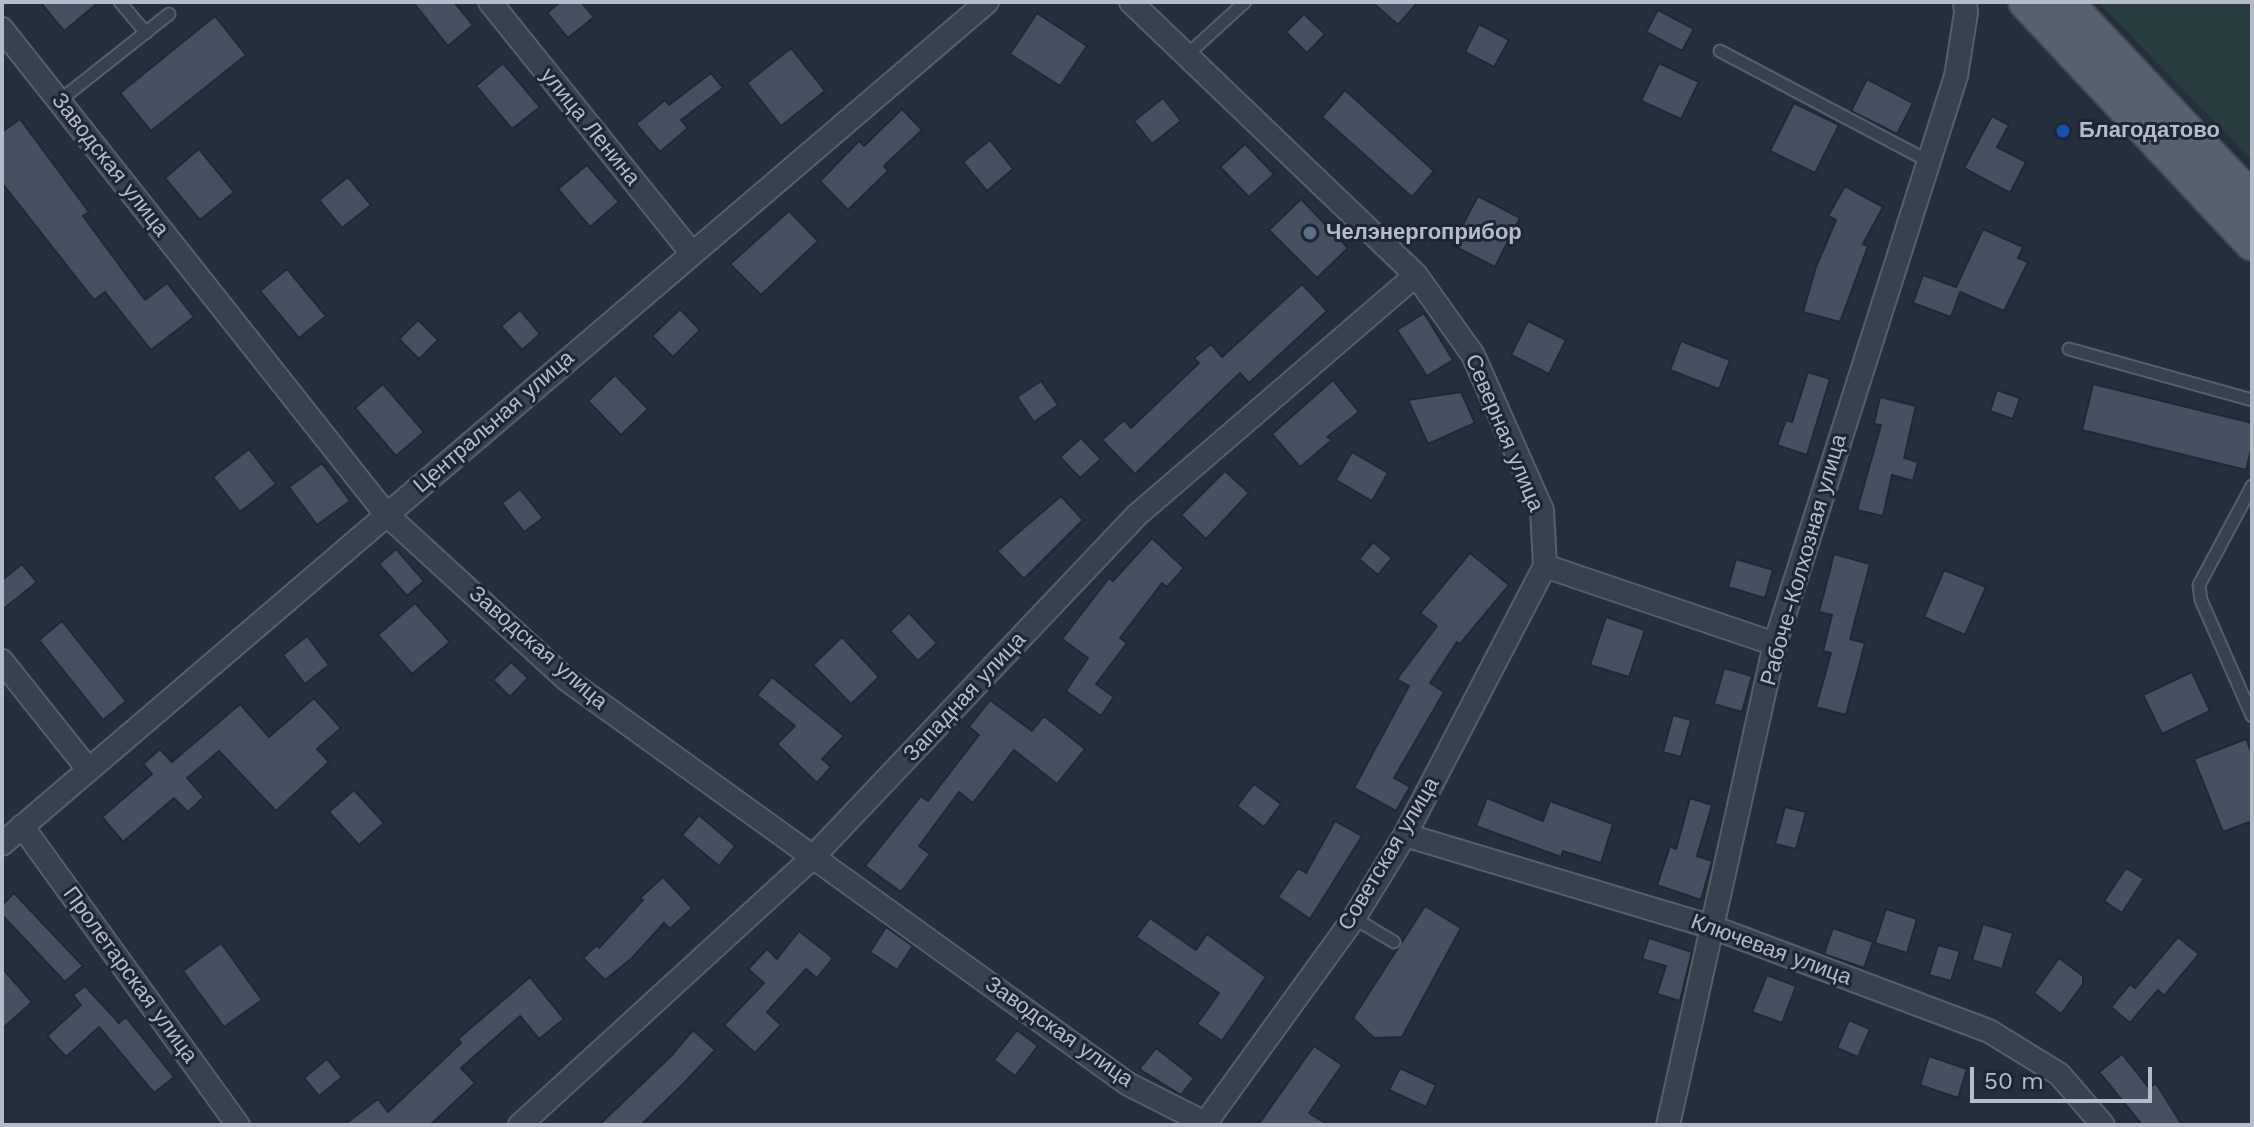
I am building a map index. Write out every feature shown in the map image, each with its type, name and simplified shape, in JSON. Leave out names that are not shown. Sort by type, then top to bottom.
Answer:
[{"type":"main road","points":[[2026,2],[2252,243]]},
{"type":"main road","points":[[2065,2],[2252,200]]},
{"type":"street","name":"улица Ленина","points":[[490,2],[691,252]]},
{"type":"street","name":"Центральная улица","points":[[2,844],[987,2]]},
{"type":"street","name":"Северная улица","points":[[1131,2],[1416,275],[1473,355],[1486,383],[1542,510],[1545,566]]},
{"type":"street","name":"Рабоче-Колхозная улица","points":[[1668,1125],[1775,644],[1956,76],[1965,2]]},
{"type":"street","name":"Заводская улица","points":[[2,29],[386,514],[566,679],[1128,1084],[1206,1125]]},
{"type":"street","name":"Западная улица","points":[[520,1125],[812,858],[1137,515],[1416,275]]},
{"type":"street","points":[[1545,566],[1775,644]]},
{"type":"street","name":"Советская улица","points":[[1206,1125],[1354,918],[1405,835],[1545,566]]},
{"type":"street","points":[[2,661],[88,769]]},
{"type":"street","name":"Пролетарская улица","points":[[22,826],[238,1125]]},
{"type":"street","name":"Ключевая улица","points":[[1405,835],[1712,927],[1989,1031],[2059,1074],[2103,1125]]},
{"type":"lane","points":[[120,2],[146,33]]},
{"type":"lane","points":[[1187,55],[1245,2]]},
{"type":"lane","points":[[59,101],[169,14]]},
{"type":"lane","points":[[1720,51],[1928,161]]},
{"type":"lane","points":[[2069,349],[2252,400]]},
{"type":"lane","points":[[2252,486],[2199,585],[2201,600],[2252,716]]},
{"type":"lane","points":[[1354,918],[1394,942]]},
{"type":"green space","points":[[2098,2],[2252,2],[2252,160]]},
{"type":"building","points":[[40,2],[99,2],[64,31]]},
{"type":"building","points":[[413,2],[454,2],[473,25],[448,46]]},
{"type":"building","points":[[560,2],[581,2],[594,17],[568,38],[547,13]]},
{"type":"building","points":[[1372,2],[1418,2],[1398,25]]},
{"type":"building","points":[[1658,10],[1694,29],[1682,51],[1646,32]]},
{"type":"building","points":[[1037,13],[1087,46],[1060,86],[1010,54]]},
{"type":"building","points":[[1304,14],[1325,34],[1307,53],[1286,32]]},
{"type":"building","points":[[215,16],[246,55],[151,131],[120,93]]},
{"type":"building","points":[[1479,24],[1509,40],[1494,67],[1465,52]]},
{"type":"building","points":[[791,48],[825,91],[781,126],[747,83]]},
{"type":"building","points":[[503,63],[540,107],[512,129],[476,86]]},
{"type":"building","points":[[1659,63],[1699,82],[1681,119],[1641,101]]},
{"type":"building","points":[[711,73],[723,88],[681,120],[688,128],[660,152],[636,124],[665,100],[669,105]]},
{"type":"building","points":[[1867,79],[1913,103],[1897,134],[1851,111]]},
{"type":"building","points":[[1345,90],[1434,171],[1412,197],[1322,117]]},
{"type":"building","points":[[1163,98],[1181,121],[1152,144],[1134,121]]},
{"type":"building","points":[[1794,103],[1839,125],[1815,173],[1770,151]]},
{"type":"building","points":[[902,109],[922,130],[884,166],[888,171],[848,210],[820,181],[859,141],[864,146]]},
{"type":"building","points":[[1992,116],[2009,125],[1997,147],[2026,162],[2010,193],[1964,168]]},
{"type":"building","points":[[20,119],[89,212],[83,216],[145,300],[167,283],[194,317],[151,350],[105,292],[94,300],[2,183],[2,132]]},
{"type":"building","points":[[990,140],[1013,169],[987,191],[963,162]]},
{"type":"building","points":[[1245,144],[1274,174],[1249,197],[1220,167]]},
{"type":"building","points":[[199,149],[234,192],[200,220],[165,178]]},
{"type":"building","points":[[587,165],[619,202],[590,227],[558,189]]},
{"type":"building","points":[[348,177],[371,205],[342,228],[319,200]]},
{"type":"building","points":[[1845,186],[1883,207],[1863,244],[1868,246],[1840,322],[1803,312],[1816,267],[1836,220],[1828,216]]},
{"type":"building","points":[[1478,196],[1520,218],[1495,267],[1452,245]]},
{"type":"building","points":[[1301,199],[1348,248],[1317,278],[1269,230]]},
{"type":"building","points":[[789,211],[818,241],[761,295],[730,264]]},
{"type":"building","points":[[1983,229],[2023,247],[2018,258],[2028,262],[2004,311],[1960,292],[1951,317],[1913,303],[1923,275],[1956,287]]},
{"type":"building","points":[[287,269],[326,316],[299,338],[260,291]]},
{"type":"building","points":[[1302,284],[1327,311],[1249,383],[1240,373],[1135,474],[1102,440],[1124,420],[1131,428],[1199,363],[1194,358],[1211,344],[1222,357]]},
{"type":"building","points":[[680,309],[700,330],[673,357],[652,336]]},
{"type":"building","points":[[520,310],[540,334],[522,350],[501,326]]},
{"type":"building","points":[[1424,313],[1453,360],[1427,376],[1397,330]]},
{"type":"building","points":[[418,320],[438,340],[419,359],[399,339]]},
{"type":"building","points":[[1528,321],[1566,340],[1549,374],[1511,355]]},
{"type":"building","points":[[1681,341],[1730,360],[1719,389],[1670,370]]},
{"type":"building","points":[[1808,372],[1830,379],[1807,455],[1777,445],[1786,420],[1792,422]]},
{"type":"building","points":[[615,375],[648,409],[621,435],[588,401]]},
{"type":"building","points":[[1333,380],[1359,412],[1327,437],[1332,440],[1300,467],[1272,434]]},
{"type":"building","points":[[1041,381],[1058,405],[1034,422],[1017,397]]},
{"type":"building","points":[[383,384],[424,432],[396,456],[355,408]]},
{"type":"building","points":[[2093,384],[2252,423],[2252,446],[2246,470],[2082,430]]},
{"type":"building","points":[[1997,390],[2020,398],[2013,419],[1990,411]]},
{"type":"building","points":[[1461,392],[1475,423],[1428,444],[1408,400]]},
{"type":"building","points":[[1880,397],[1916,406],[1904,458],[1918,462],[1913,481],[1892,475],[1883,516],[1857,510],[1881,425],[1874,424]]},
{"type":"building","points":[[1081,438],[1101,459],[1080,478],[1060,457]]},
{"type":"building","points":[[249,449],[276,484],[240,512],[213,477]]},
{"type":"building","points":[[1352,452],[1388,473],[1372,501],[1336,480]]},
{"type":"building","points":[[322,463],[350,501],[317,525],[289,487]]},
{"type":"building","points":[[1225,471],[1249,493],[1206,539],[1181,515]]},
{"type":"building","points":[[520,489],[543,518],[524,532],[502,503]]},
{"type":"building","points":[[1061,496],[1083,520],[1024,579],[997,551]]},
{"type":"building","points":[[1152,538],[1184,568],[1167,587],[1162,583],[1120,638],[1127,643],[1096,684],[1114,697],[1101,716],[1066,691],[1088,658],[1062,639],[1109,578],[1113,581]]},
{"type":"building","points":[[1373,542],[1392,558],[1378,575],[1359,559]]},
{"type":"building","points":[[396,549],[424,581],[407,596],[379,564]]},
{"type":"building","points":[[1470,553],[1509,585],[1460,644],[1457,642],[1430,683],[1444,692],[1394,778],[1410,787],[1396,811],[1354,788],[1409,686],[1397,679],[1437,626],[1420,613]]},
{"type":"building","points":[[1834,554],[1870,564],[1850,639],[1865,643],[1846,715],[1816,707],[1831,653],[1823,651],[1832,615],[1819,612]]},
{"type":"building","points":[[1736,559],[1773,570],[1765,598],[1728,587]]},
{"type":"building","points":[[22,564],[37,582],[2,610],[2,580]]},
{"type":"building","points":[[1944,570],[1986,587],[1965,635],[1924,617]]},
{"type":"building","points":[[415,603],[450,642],[412,674],[378,635]]},
{"type":"building","points":[[909,613],[937,643],[918,661],[890,631]]},
{"type":"building","points":[[1606,617],[1645,630],[1629,677],[1590,665]]},
{"type":"building","points":[[62,621],[126,701],[103,720],[39,640]]},
{"type":"building","points":[[307,636],[329,665],[305,684],[283,655]]},
{"type":"building","points":[[842,637],[879,677],[851,704],[813,665]]},
{"type":"building","points":[[511,662],[528,678],[510,697],[493,680]]},
{"type":"building","points":[[1724,668],[1752,676],[1742,712],[1714,704]]},
{"type":"building","points":[[2192,672],[2210,711],[2162,734],[2143,695]]},
{"type":"building","points":[[772,677],[844,736],[822,759],[831,767],[817,783],[777,744],[795,726],[757,695]]},
{"type":"building","points":[[314,698],[341,728],[317,749],[329,762],[276,811],[219,751],[187,778],[204,797],[188,812],[174,798],[123,842],[102,817],[152,774],[143,764],[160,749],[172,762],[240,704],[269,737]]},
{"type":"building","points":[[990,700],[1032,731],[1044,716],[1085,749],[1057,784],[1014,750],[973,803],[959,792],[919,846],[930,854],[901,892],[865,866],[921,796],[928,801],[979,735],[969,727]]},
{"type":"building","points":[[1673,715],[1691,720],[1681,757],[1663,752]]},
{"type":"building","points":[[2246,739],[2252,754],[2252,821],[2223,832],[2194,759]]},
{"type":"building","points":[[1254,784],[1281,804],[1264,827],[1237,806]]},
{"type":"building","points":[[354,790],[384,823],[359,845],[329,812]]},
{"type":"building","points":[[1487,798],[1543,821],[1550,801],[1613,824],[1601,863],[1563,851],[1561,857],[1476,826]]},
{"type":"building","points":[[1690,798],[1712,805],[1697,856],[1712,861],[1701,900],[1657,885],[1670,846],[1676,849]]},
{"type":"building","points":[[1785,807],[1806,812],[1796,849],[1775,844]]},
{"type":"building","points":[[699,815],[735,846],[719,866],[682,835]]},
{"type":"building","points":[[1335,821],[1362,836],[1310,919],[1278,897],[1298,868],[1306,873]]},
{"type":"building","points":[[2126,868],[2144,879],[2122,913],[2104,901]]},
{"type":"building","points":[[663,877],[692,908],[670,929],[664,923],[631,959],[605,980],[583,958],[597,945],[599,948],[643,900],[640,898]]},
{"type":"building","points":[[14,893],[83,966],[65,982],[2,915],[2,905]]},
{"type":"building","points":[[1425,906],[1461,928],[1402,1037],[1374,1038],[1353,1018]]},
{"type":"building","points":[[1886,909],[1917,919],[1907,953],[1875,943]]},
{"type":"building","points":[[1150,918],[1196,950],[1207,934],[1266,977],[1222,1041],[1197,1024],[1219,993],[1136,937]]},
{"type":"building","points":[[1983,924],[2013,933],[2002,969],[1972,960]]},
{"type":"building","points":[[886,927],[913,946],[897,970],[870,952]]},
{"type":"building","points":[[1833,928],[1873,942],[1864,968],[1824,954]]},
{"type":"building","points":[[799,931],[833,958],[817,978],[806,969],[767,1012],[781,1025],[755,1053],[724,1025],[764,983],[748,969],[767,949],[777,959]]},
{"type":"building","points":[[2178,937],[2199,954],[2164,996],[2158,990],[2130,1023],[2111,1007],[2130,984],[2135,988]]},
{"type":"building","points":[[1649,938],[1692,952],[1680,1001],[1657,994],[1666,966],[1642,959]]},
{"type":"building","points":[[221,943],[262,1000],[224,1027],[183,971]]},
{"type":"building","points":[[1938,945],[1960,951],[1951,981],[1929,975]]},
{"type":"building","points":[[2059,958],[2083,976],[2083,984],[2061,1014],[2034,993]]},
{"type":"building","points":[[2,968],[32,1002],[2,1029]]},
{"type":"building","points":[[1767,975],[1796,986],[1782,1023],[1752,1012]]},
{"type":"building","points":[[530,977],[564,1019],[539,1039],[520,1016],[461,1068],[475,1083],[430,1125],[344,1125],[378,1099],[388,1112],[461,1043],[458,1039]]},
{"type":"building","points":[[85,986],[119,1023],[126,1017],[174,1077],[154,1093],[99,1027],[66,1057],[47,1036],[81,1005],[73,995]]},
{"type":"building","points":[[1849,1020],[1870,1029],[1858,1057],[1837,1048]]},
{"type":"building","points":[[693,1030],[715,1050],[685,1082],[641,1125],[599,1125],[671,1056]]},
{"type":"building","points":[[1017,1030],[1038,1046],[1015,1076],[994,1060]]},
{"type":"building","points":[[1314,1046],[1342,1065],[1309,1113],[1328,1125],[1258,1125]]},
{"type":"building","points":[[1156,1048],[1194,1078],[1181,1095],[1139,1069]]},
{"type":"building","points":[[2122,1054],[2149,1088],[2156,1083],[2182,1125],[2142,1125],[2099,1072]]},
{"type":"building","points":[[1929,1056],[1967,1069],[1958,1098],[1920,1085]]},
{"type":"building","points":[[327,1059],[342,1077],[319,1096],[304,1078]]},
{"type":"building","points":[[1400,1068],[1436,1085],[1426,1107],[1389,1090]]},
{"type":"place","name":"Благодатово","points":[[2063,131]]},
{"type":"place","name":"Челэнергоприбор","points":[[1310,233]]}]
